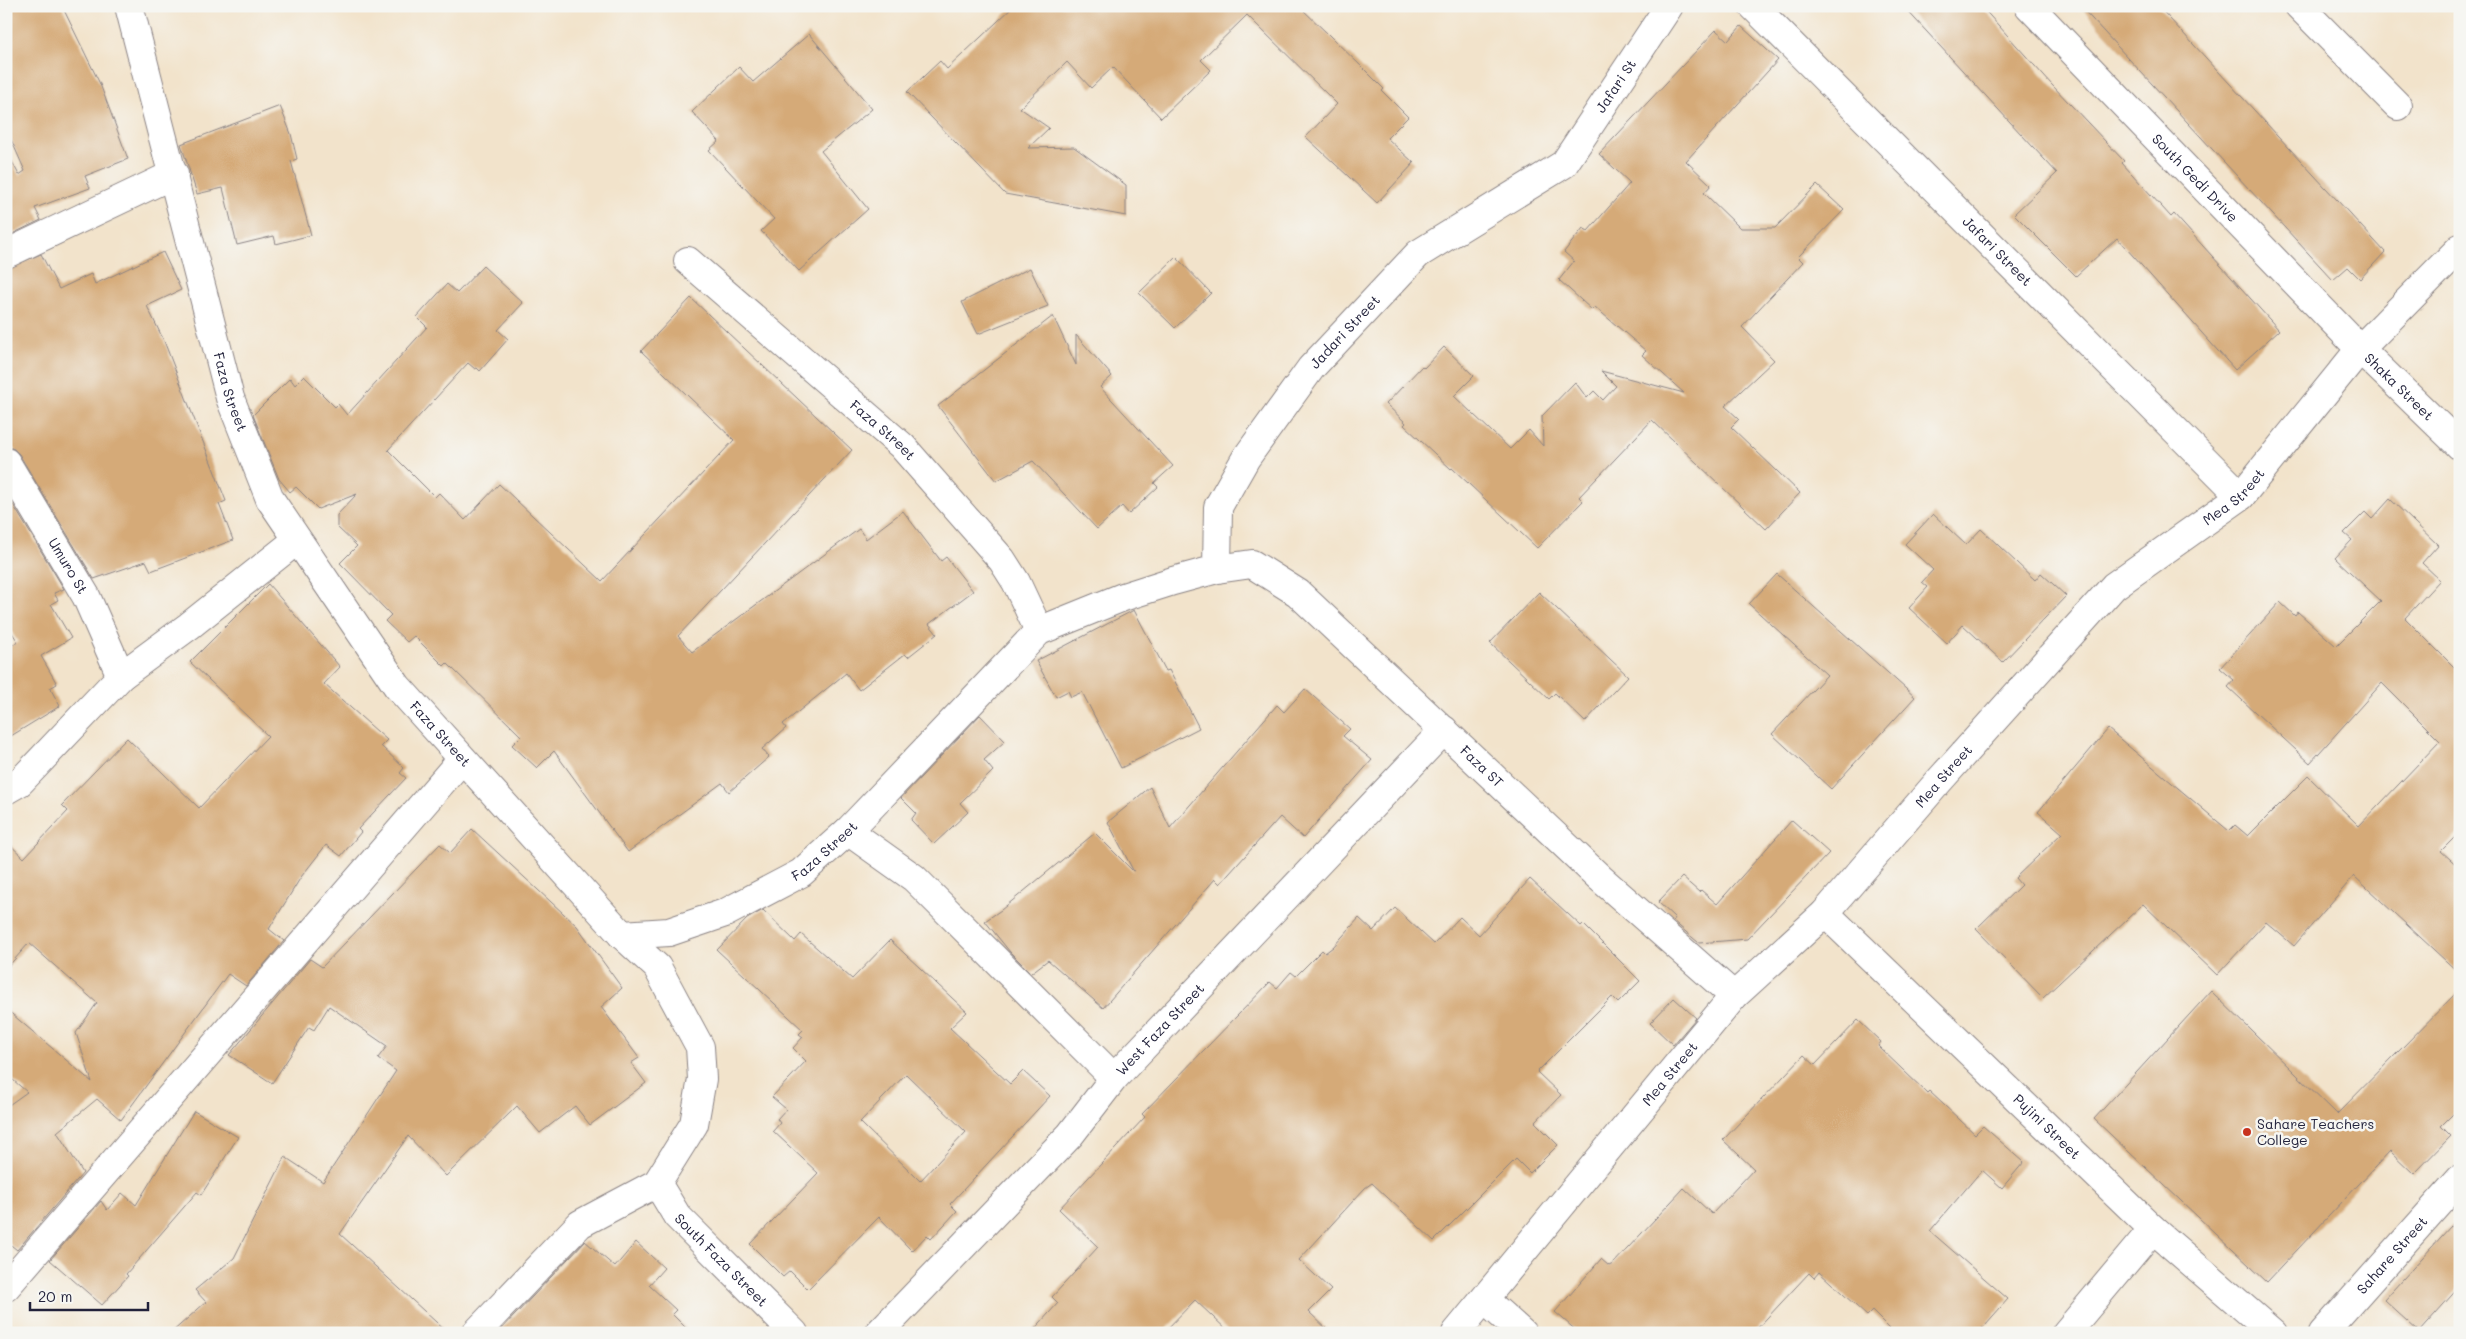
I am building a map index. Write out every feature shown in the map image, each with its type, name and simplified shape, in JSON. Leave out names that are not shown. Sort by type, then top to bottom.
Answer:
[{"type":"street","name":"Faza Street","points":[[129,6],[174,174],[230,398],[270,499],[397,686],[622,935],[669,932],[725,913],[801,873],[848,831],[1039,631],[1123,597],[1217,569]]},
{"type":"street","name":"Jafari St","points":[[1564,164],[1668,6]]},
{"type":"street","name":"Jafari Street","points":[[1753,6],[2241,496]]},
{"type":"street","name":"South Gedi Drive","points":[[2029,6],[2360,349]]},
{"type":"street","points":[[2300,6],[2398,106]]},
{"type":"street","name":"Jadari Street","points":[[1217,569],[1218,506],[1246,458],[1311,368],[1418,254],[1564,164]]},
{"type":"street","points":[[6,254],[174,174]]},
{"type":"street","name":"Mea Street","points":[[1456,1333],[1734,996],[1825,913],[1939,781],[2114,586],[2241,496],[2360,349],[2460,248]]},
{"type":"street","name":"Faza Street","points":[[688,261],[902,446],[1002,560],[1016,582],[1039,631]]},
{"type":"street","name":"Shaka Street","points":[[2360,349],[2460,446]]},
{"type":"street","name":"Umuro St","points":[[6,462],[86,596],[121,676]]},
{"type":"street","points":[[6,790],[20,782],[121,676],[189,626],[297,540]]},
{"type":"street","name":"Faza ST","points":[[1217,569],[1252,564],[1298,593],[1600,878],[1734,996]]},
{"type":"street","name":"West Faza Street","points":[[878,1333],[1070,1136],[1114,1078],[1444,730]]},
{"type":"street","points":[[6,1287],[462,759]]},
{"type":"street","points":[[848,831],[914,878],[1114,1078]]},
{"type":"street","name":"Pujini Street","points":[[1825,913],[2153,1229],[2273,1333]]},
{"type":"street","points":[[476,1333],[580,1224],[657,1183],[694,1124],[702,1079],[700,1047],[657,967],[622,935]]},
{"type":"street","name":"Sahare Street","points":[[2323,1333],[2460,1179]]},
{"type":"street","name":"South Faza Street","points":[[657,1183],[677,1216],[794,1333]]},
{"type":"street","points":[[2066,1333],[2153,1229]]},
{"type":"street","points":[[1485,1300],[1522,1333]]},
{"type":"building","points":[[6,6],[62,6],[100,84],[128,159],[85,176],[90,188],[35,208],[41,220],[6,237],[6,150],[19,175],[25,171],[6,128]]},
{"type":"building","points":[[1014,6],[1299,6],[1384,89],[1382,91],[1408,117],[1387,138],[1414,163],[1377,203],[1306,137],[1337,104],[1247,15],[1201,60],[1211,70],[1161,118],[1113,67],[1091,88],[1067,62],[1020,108],[1049,128],[1028,148],[1074,147],[1126,185],[1126,216],[1005,194],[907,92],[940,61],[947,69]]},
{"type":"building","points":[[1903,6],[1981,6],[2124,161],[2122,163],[2171,217],[2174,214],[2279,330],[2235,370],[2117,238],[2076,276],[2014,214],[2057,173]]},
{"type":"building","points":[[2080,6],[2158,6],[2385,252],[2360,279],[2348,267],[2333,280]]},
{"type":"building","points":[[1741,26],[1778,60],[1686,161],[1711,185],[1704,193],[1740,228],[1775,228],[1817,185],[1844,210],[1798,257],[1803,262],[1742,327],[1774,360],[1725,406],[1739,419],[1731,427],[1800,493],[1766,529],[1652,420],[1579,497],[1583,501],[1537,548],[1404,425],[1406,423],[1386,404],[1422,366],[1424,368],[1444,347],[1474,376],[1454,396],[1510,449],[1529,430],[1543,446],[1542,416],[1575,382],[1587,398],[1594,391],[1603,400],[1616,386],[1601,371],[1684,393],[1642,355],[1646,351],[1595,307],[1592,310],[1559,280],[1574,261],[1564,252],[1583,228],[1588,231],[1630,183],[1599,154],[1716,30],[1728,41]]},
{"type":"building","points":[[809,34],[872,109],[821,151],[868,209],[799,271],[761,231],[774,219],[709,150],[719,141],[692,112],[739,67],[753,82]]},
{"type":"building","points":[[280,106],[291,134],[297,159],[291,161],[311,235],[276,244],[274,236],[237,245],[223,188],[197,194],[181,144]]},
{"type":"building","points":[[163,252],[181,290],[147,306],[164,341],[226,501],[219,504],[233,540],[151,571],[146,561],[94,579],[19,454],[14,449],[6,446],[6,269],[41,254],[59,289],[91,274],[95,284]]},
{"type":"building","points":[[1176,257],[1211,293],[1175,328],[1139,293]]},
{"type":"building","points":[[483,266],[523,303],[498,330],[508,339],[480,371],[468,363],[388,450],[435,497],[439,493],[465,520],[499,484],[602,581],[734,440],[641,351],[691,298],[852,450],[678,636],[692,652],[859,529],[866,539],[903,511],[941,561],[946,557],[973,591],[929,624],[937,634],[908,657],[905,654],[859,690],[846,673],[783,724],[786,728],[762,749],[769,757],[729,792],[722,783],[628,852],[554,751],[537,768],[512,745],[521,736],[447,663],[444,666],[414,636],[407,642],[385,621],[391,615],[340,563],[357,546],[337,527],[337,515],[357,494],[318,509],[296,487],[290,492],[279,479],[253,415],[290,378],[295,385],[304,376],[335,407],[338,404],[347,415],[427,327],[417,317],[447,284],[457,293]]},
{"type":"building","points":[[1030,268],[1048,306],[978,334],[962,302]]},
{"type":"building","points":[[1053,316],[1076,365],[1076,335],[1112,376],[1100,387],[1173,466],[1154,483],[1158,487],[1129,514],[1122,506],[1097,529],[1033,461],[996,481],[938,406]]},
{"type":"building","points":[[6,493],[64,589],[54,593],[58,600],[51,604],[71,638],[41,656],[57,684],[50,688],[60,706],[6,739],[6,648],[18,642],[6,623]]},
{"type":"building","points":[[2390,499],[2438,545],[2422,563],[2440,580],[2405,618],[2460,673],[2460,832],[2441,851],[2460,868],[2460,974],[2354,876],[2294,946],[2266,922],[2217,975],[2143,904],[2043,998],[1976,929],[2021,885],[2015,878],[2062,833],[2038,812],[2108,729],[2229,831],[2235,825],[2248,836],[2308,776],[2359,826],[2440,741],[2382,683],[2310,763],[2228,687],[2234,680],[2220,668],[2280,602],[2295,616],[2298,612],[2336,646],[2381,601],[2335,558],[2352,540],[2344,533],[2365,512],[2372,519]]},
{"type":"building","points":[[1933,514],[1966,545],[1981,529],[2035,580],[2041,573],[2066,596],[2003,662],[1963,625],[1947,643],[1909,608],[1928,587],[1922,582],[1933,570],[1905,544]]},
{"type":"building","points":[[1777,574],[1915,697],[1831,789],[1772,734],[1827,675],[1749,604]]},
{"type":"building","points":[[268,584],[340,667],[324,684],[387,740],[381,746],[404,768],[400,773],[406,778],[358,829],[361,832],[341,856],[326,845],[301,877],[269,929],[284,941],[246,986],[228,974],[121,1120],[97,1099],[57,1132],[83,1173],[17,1250],[6,1241],[6,1107],[27,1092],[6,1074],[6,1009],[92,1082],[76,1033],[97,1003],[29,943],[6,969],[6,841],[24,858],[68,811],[62,805],[127,738],[199,808],[268,736],[190,662]]},
{"type":"building","points":[[1539,592],[1628,676],[1585,722],[1555,693],[1549,699],[1490,643]]},
{"type":"building","points":[[1134,610],[1166,671],[1169,670],[1199,728],[1121,768],[1082,692],[1071,697],[1068,691],[1056,697],[1036,661]]},
{"type":"building","points":[[1305,689],[1350,729],[1343,736],[1372,760],[1303,838],[1280,817],[1220,884],[1215,879],[1103,1008],[1048,960],[1031,973],[1010,952],[985,921],[1095,833],[1134,872],[1108,822],[1150,787],[1170,828],[1277,705],[1284,712]]},
{"type":"building","points":[[980,715],[1005,741],[984,760],[993,771],[960,803],[968,812],[934,844],[911,820],[916,813],[901,798]]},
{"type":"building","points":[[1792,820],[1829,853],[1747,939],[1699,943],[1673,921],[1675,918],[1658,902],[1682,877],[1717,904]]},
{"type":"building","points":[[472,829],[577,926],[622,988],[601,1007],[639,1058],[631,1063],[646,1083],[590,1125],[575,1106],[540,1133],[517,1106],[446,1176],[408,1136],[340,1234],[448,1333],[171,1333],[206,1302],[195,1290],[234,1258],[285,1157],[323,1182],[396,1071],[378,1058],[387,1046],[329,1006],[314,1030],[309,1027],[272,1083],[229,1055],[310,959],[322,967],[440,844],[450,853]]},
{"type":"building","points":[[1530,879],[1581,926],[1583,924],[1640,981],[1618,1003],[1612,997],[1537,1072],[1561,1095],[1535,1122],[1558,1145],[1530,1173],[1516,1159],[1434,1241],[1372,1183],[1365,1188],[1299,1260],[1331,1290],[1309,1312],[1331,1333],[1230,1333],[1195,1300],[1163,1333],[1031,1333],[1058,1303],[1052,1297],[1098,1247],[1059,1209],[1145,1117],[1142,1114],[1270,982],[1277,988],[1291,972],[1296,976],[1322,950],[1325,953],[1333,947],[1359,918],[1373,931],[1395,908],[1434,944],[1460,917],[1479,935]]},
{"type":"building","points":[[763,910],[795,941],[801,934],[852,979],[890,940],[967,1012],[950,1028],[1010,1084],[1023,1071],[1050,1096],[950,1204],[957,1211],[931,1239],[927,1235],[912,1251],[879,1217],[808,1289],[790,1271],[783,1277],[750,1244],[818,1173],[773,1131],[780,1123],[777,1119],[786,1109],[772,1097],[806,1061],[793,1048],[803,1037],[799,1034],[803,1030],[717,950],[747,919]],"holes":[[[906,1074],[966,1132],[920,1181],[860,1122]]]},
{"type":"building","points":[[2460,989],[2460,1107],[2441,1126],[2451,1136],[2414,1174],[2390,1151],[2267,1282],[2094,1119],[2211,991],[2337,1114]]},
{"type":"building","points":[[1674,998],[1696,1018],[1673,1045],[1650,1023]]},
{"type":"building","points":[[1858,1020],[1881,1042],[1878,1046],[1927,1093],[1929,1091],[1975,1134],[1983,1126],[2024,1162],[2002,1188],[1982,1170],[1930,1231],[2008,1299],[1978,1333],[1894,1333],[1872,1311],[1867,1316],[1819,1272],[1814,1278],[1809,1273],[1753,1333],[1579,1333],[1555,1312],[1601,1259],[1609,1266],[1613,1264],[1684,1188],[1712,1214],[1754,1169],[1723,1140],[1804,1055],[1815,1065]]},
{"type":"building","points":[[194,1111],[238,1137],[201,1195],[197,1192],[126,1274],[128,1276],[102,1305],[50,1260],[101,1201],[107,1210],[122,1193],[136,1205]]},
{"type":"building","points":[[2460,1216],[2460,1286],[2419,1332],[2384,1300]]},
{"type":"building","points":[[585,1241],[615,1267],[636,1242],[664,1268],[649,1285],[676,1310],[672,1314],[691,1333],[498,1333]]},
{"type":"place","name":"Sahare Teachers College","points":[[2247,1132]]}]
